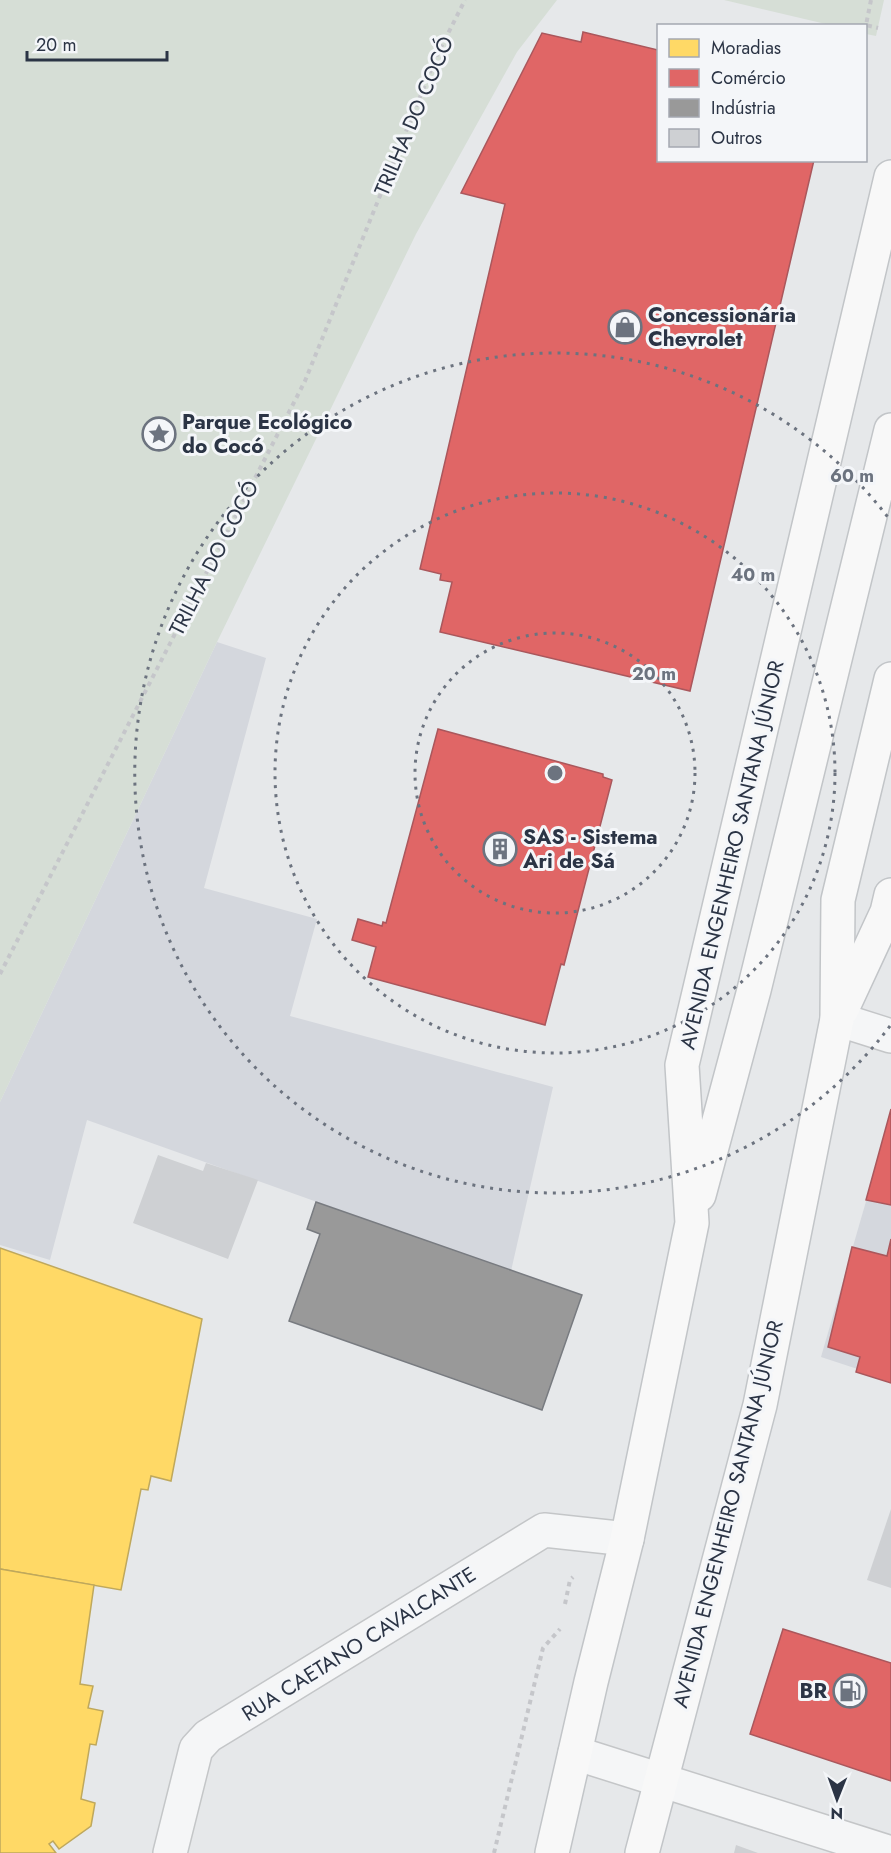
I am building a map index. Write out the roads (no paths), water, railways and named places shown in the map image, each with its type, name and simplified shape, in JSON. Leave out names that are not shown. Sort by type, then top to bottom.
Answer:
[{"type":"main road","name":"AVENIDA ENGENHEIRO SANTANA JÚNIOR","points":[[552,1853],[627,1539],[692,1223],[682,1065],[887,203],[891,177]]},
{"type":"main road","points":[[692,1223],[754,990],[891,430]]},
{"type":"main road","name":"AVENIDA ENGENHEIRO SANTANA JÚNIOR","points":[[642,1853],[759,1405],[837,1019],[838,900],[891,679]]},
{"type":"main road","points":[[837,1019],[887,912],[891,895]]},
{"type":"street","points":[[837,1019],[891,1036]]},
{"type":"street","name":"RUA CAETANO CAVALCANTE","points":[[170,1853],[196,1749],[208,1736],[544,1530],[627,1539]]},
{"type":"street","points":[[575,1753],[891,1853]]},
{"type":"place","name":"Concessionária Chevrolet","points":[[625,327]]},
{"type":"place","name":"Parque Ecológico do Cocó","points":[[159,434]]},
{"type":"place","name":"SAS - Sistema Ari de Sá","points":[[500,849]]},
{"type":"place","name":"BR","points":[[850,1691]]}]
